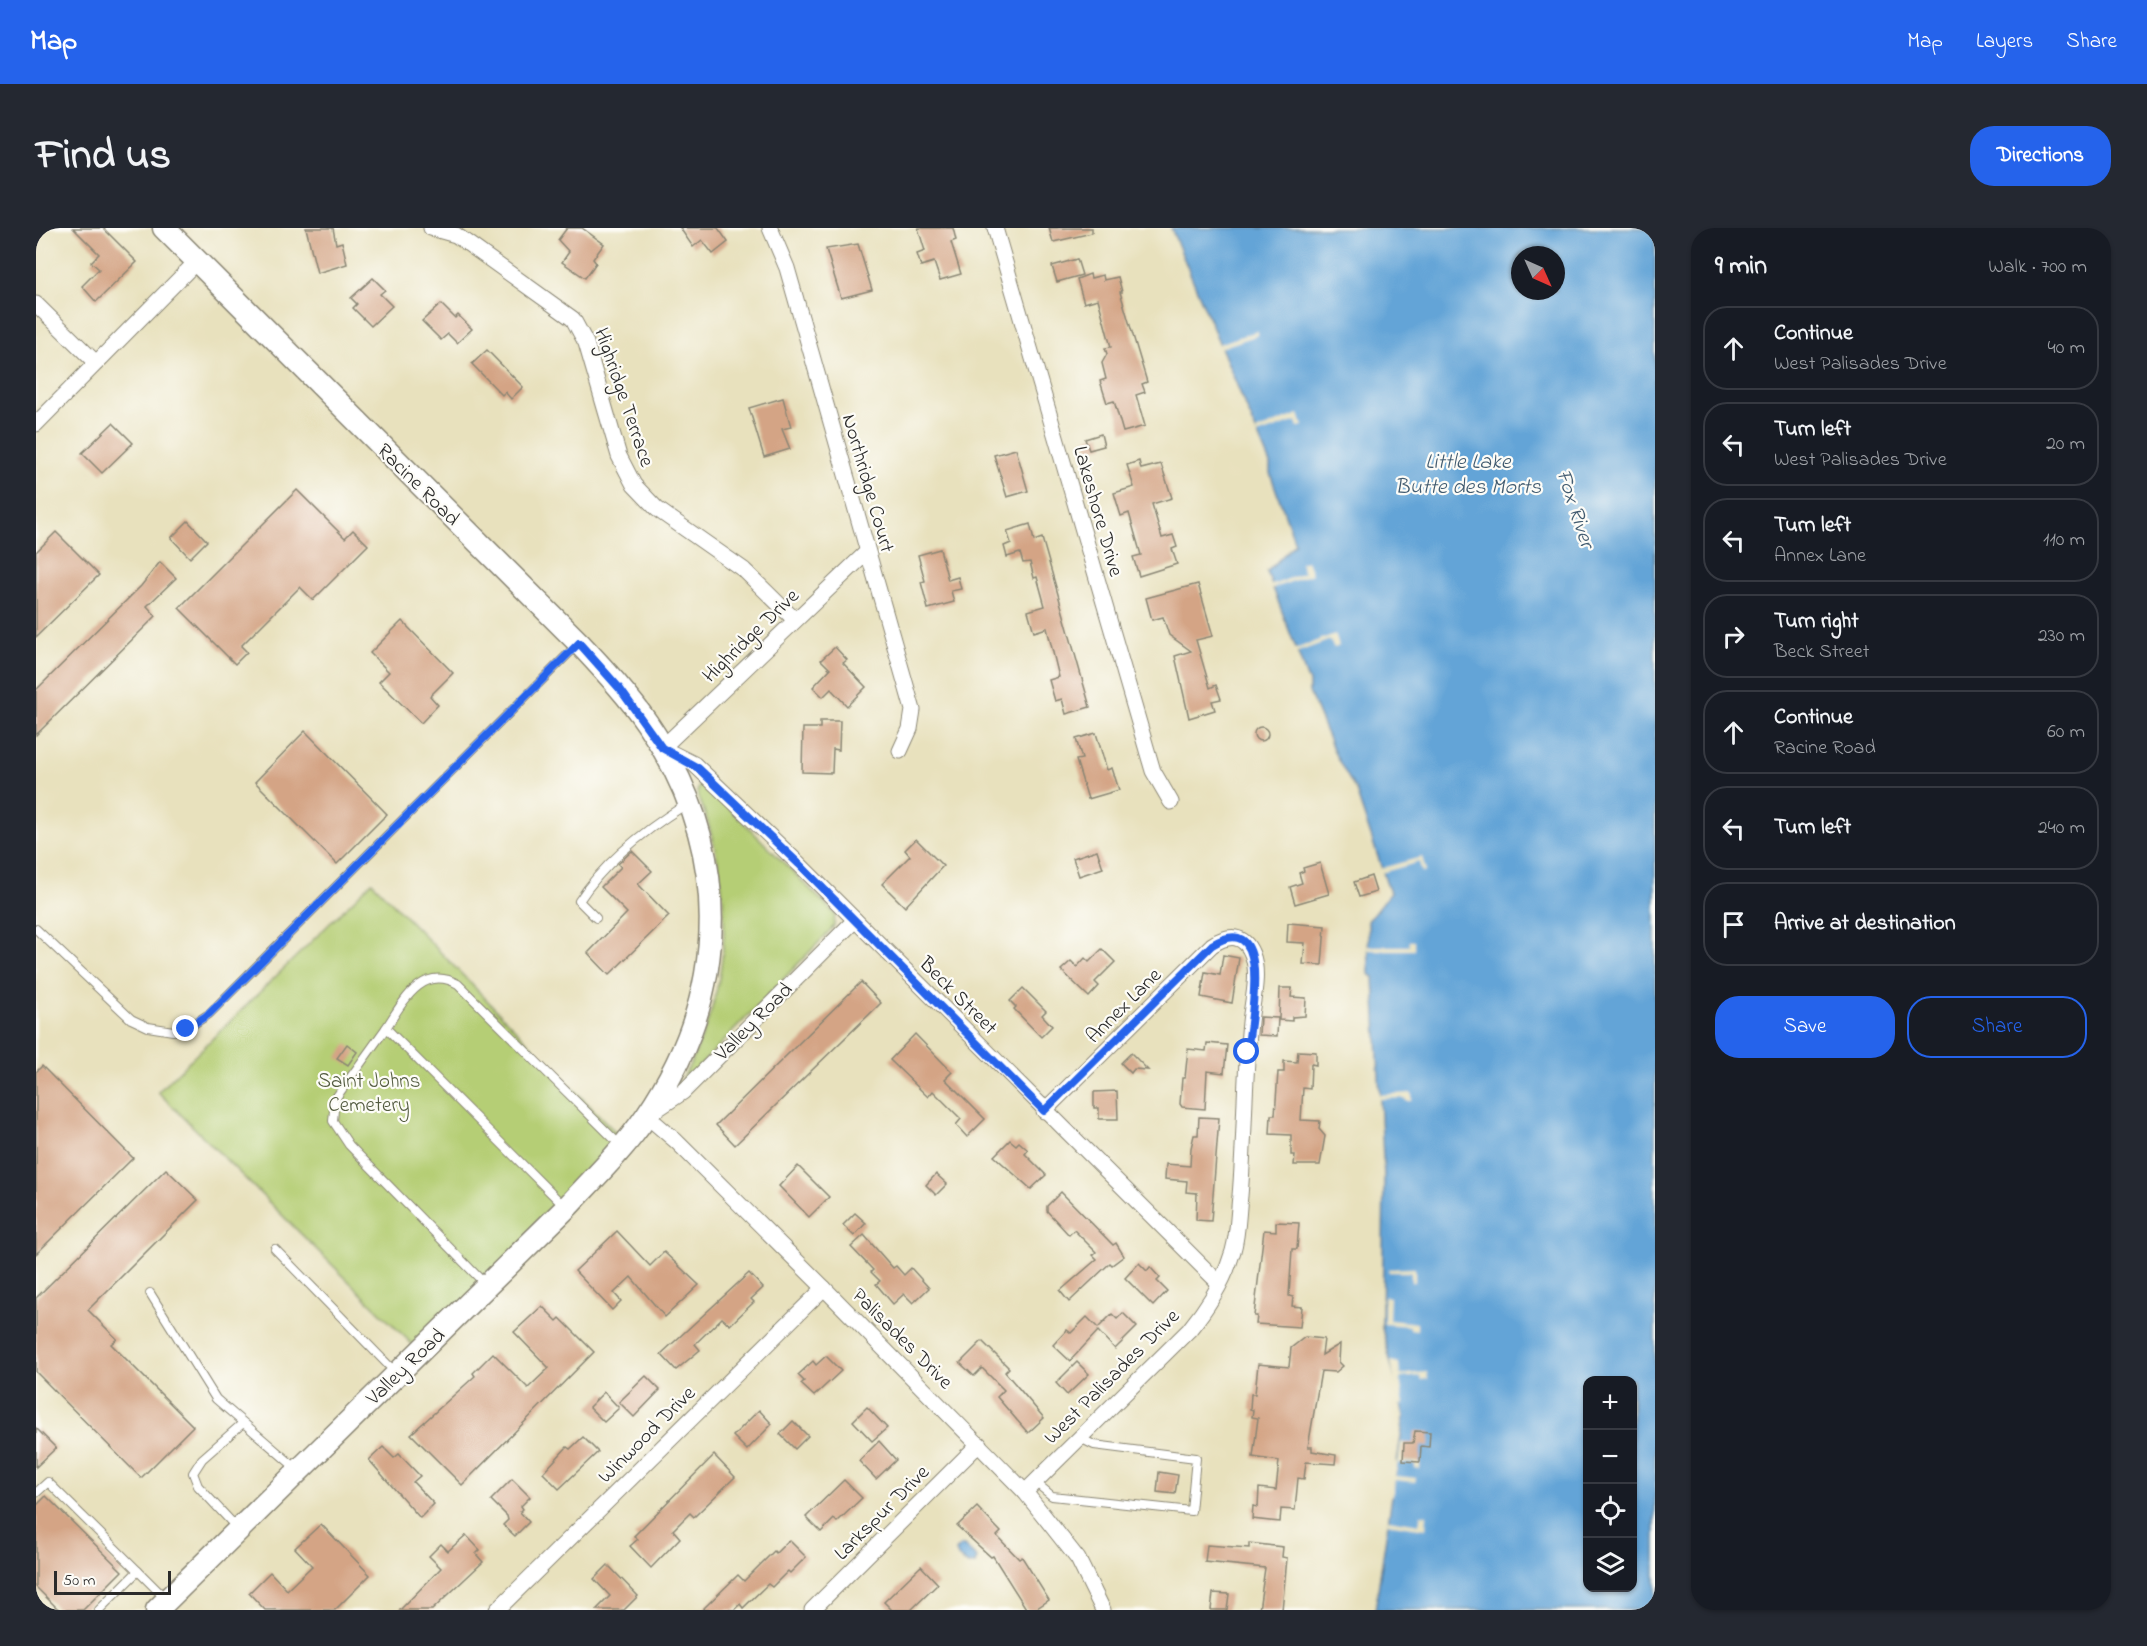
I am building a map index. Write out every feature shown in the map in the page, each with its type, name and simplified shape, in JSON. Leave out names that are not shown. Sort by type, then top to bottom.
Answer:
[{"type":"main road","name":"Racine Road","points":[[164,228],[579,643],[620,689],[662,748]]},
{"type":"main road","name":"Valley Road","points":[[162,1605],[566,1208],[622,1147],[646,1116],[679,1061],[692,1029],[708,968],[712,935],[708,870],[700,835],[689,803],[662,748]]},
{"type":"street","name":"Highridge Terrace","points":[[431,228],[456,235],[573,319],[586,343],[619,456],[634,485],[657,508],[744,570],[795,620]]},
{"type":"street","name":"Northridge Court","points":[[770,228],[787,268],[914,710],[910,729],[900,751]]},
{"type":"street","name":"Lakeshore Drive","points":[[995,228],[1153,771],[1171,802]]},
{"type":"street","points":[[36,424],[197,261]]},
{"type":"street","points":[[36,304],[96,363]]},
{"type":"street","name":"Highridge Drive","points":[[662,748],[867,552]]},
{"type":"street","name":"Beck Street","points":[[662,748],[694,764],[855,920],[1219,1283]]},
{"type":"street","name":"Valley Road","points":[[646,1116],[683,1092],[855,920]]},
{"type":"street","name":"Annex Lane","points":[[1044,1111],[1212,945],[1224,937],[1235,936]]},
{"type":"street","name":"West Palisades Drive","points":[[1030,1487],[1189,1330],[1201,1315],[1219,1283],[1234,1250],[1242,1179],[1247,1052],[1255,974],[1255,964],[1249,947],[1235,936]]},
{"type":"street","name":"Palisades Drive","points":[[646,1116],[676,1141],[979,1444],[1030,1487],[1078,1559],[1103,1610]]},
{"type":"street","name":"Winwood Drive","points":[[497,1610],[824,1288]]},
{"type":"street","name":"Larkspur Drive","points":[[823,1606],[979,1444]]},
{"type":"lane","points":[[36,929],[131,1019],[161,1031],[186,1029],[209,1014],[579,643]]},
{"type":"lane","points":[[596,918],[579,901],[592,881],[654,825],[689,803]]},
{"type":"lane","points":[[487,1286],[349,1144],[333,1121],[335,1099],[409,993],[428,979],[448,978],[466,992],[622,1147]]},
{"type":"lane","points":[[386,1028],[566,1208]]},
{"type":"lane","points":[[274,1249],[397,1374]]},
{"type":"lane","points":[[150,1293],[216,1399],[298,1470]]},
{"type":"lane","points":[[238,1529],[198,1486],[193,1473],[202,1459],[243,1423]]},
{"type":"lane","points":[[1030,1487],[1052,1496],[1191,1511],[1196,1458],[1094,1445],[1080,1438]]},
{"type":"lane","points":[[36,1493],[48,1482],[138,1571],[162,1605]]},
{"type":"lane","points":[[99,1610],[138,1571]]},
{"type":"green space","points":[[700,784],[709,788],[835,914],[834,926],[827,934],[684,1082],[683,1078],[700,1043],[712,1007],[720,972],[724,936],[723,901],[718,865],[710,829],[697,792]]},
{"type":"green space","name":"Saint Johns Cemetery","points":[[372,882],[626,1143],[419,1351],[158,1092]]},
{"type":"water","points":[[1171,228],[1655,228],[1655,1610],[1375,1610],[1404,1416],[1382,1328],[1384,1177],[1374,977],[1369,974],[1368,921],[1390,893],[1356,791],[1336,756],[1309,692],[1309,683],[1267,572],[1295,543],[1270,473],[1270,464]]},
{"type":"water","points":[[960,1546],[964,1546],[977,1558],[975,1564],[968,1565],[958,1557],[956,1551]]},
{"type":"pier","points":[[1257,331],[1258,335],[1220,348],[1219,344]]},
{"type":"pier","points":[[1299,414],[1303,426],[1298,427],[1296,421],[1257,435],[1256,431]]},
{"type":"pier","points":[[1307,561],[1312,574],[1271,589],[1270,586],[1304,573],[1300,563]]},
{"type":"pier","points":[[1335,634],[1339,646],[1334,648],[1330,640],[1295,653],[1293,650]]},
{"type":"pier","points":[[1422,857],[1426,871],[1422,872],[1419,862],[1381,873],[1379,869]]},
{"type":"pier","points":[[1410,941],[1414,941],[1414,950],[1368,950],[1368,946],[1409,946]]},
{"type":"pier","points":[[1412,1093],[1412,1101],[1406,1101],[1405,1098],[1378,1099],[1377,1095]]},
{"type":"pier","points":[[1415,1268],[1415,1282],[1411,1282],[1411,1272],[1389,1272],[1388,1269]]},
{"type":"pier","points":[[1384,1296],[1390,1297],[1389,1320],[1417,1323],[1417,1330],[1410,1329],[1410,1326],[1384,1324]]},
{"type":"pier","points":[[1391,1361],[1399,1363],[1400,1375],[1427,1372],[1428,1379],[1421,1380],[1421,1376],[1400,1378],[1404,1405],[1398,1404]]},
{"type":"pier","points":[[1401,1442],[1404,1443],[1403,1461],[1420,1462],[1420,1469],[1415,1468],[1415,1464],[1398,1463]]},
{"type":"pier","points":[[1393,1463],[1398,1463],[1395,1476],[1416,1478],[1415,1482],[1395,1480],[1393,1495],[1388,1495]]},
{"type":"pier","points":[[1421,1514],[1427,1515],[1426,1529],[1387,1523],[1388,1519],[1419,1524]]},
{"type":"building","points":[[73,228],[103,228],[137,262],[96,302],[82,286],[99,269],[91,262],[99,254]]},
{"type":"building","points":[[306,228],[333,228],[336,244],[342,242],[347,264],[317,273]]},
{"type":"building","points":[[567,228],[582,228],[604,244],[593,259],[596,263],[585,278],[562,262],[569,252],[558,240]]},
{"type":"building","points":[[680,228],[718,228],[728,242],[713,254],[702,240],[693,247]]},
{"type":"building","points":[[918,228],[953,228],[956,240],[951,242],[961,274],[940,280],[934,262],[921,266],[917,254],[925,251]]},
{"type":"building","points":[[1049,228],[1092,228],[1092,233],[1053,242]]},
{"type":"building","points":[[858,244],[872,290],[841,298],[826,249]]},
{"type":"building","points":[[1077,259],[1082,275],[1057,282],[1052,266]]},
{"type":"building","points":[[1090,274],[1091,278],[1103,275],[1104,280],[1118,277],[1122,292],[1120,292],[1147,382],[1142,384],[1145,392],[1136,395],[1145,426],[1123,432],[1114,401],[1107,403],[1100,381],[1106,379],[1102,363],[1107,354],[1105,348],[1111,347],[1098,299],[1084,303],[1077,279]]},
{"type":"building","points":[[373,278],[385,290],[380,294],[392,306],[371,326],[353,308],[357,304],[351,298]]},
{"type":"building","points":[[441,304],[455,318],[458,315],[472,329],[457,343],[448,334],[441,340],[422,321]]},
{"type":"building","points":[[487,350],[523,387],[511,399],[505,392],[502,395],[472,364]]},
{"type":"building","points":[[783,398],[791,427],[782,429],[790,449],[764,457],[749,408]]},
{"type":"building","points":[[113,423],[133,443],[102,473],[82,453]]},
{"type":"building","points":[[1101,434],[1104,446],[1089,450],[1085,439]]},
{"type":"building","points":[[1016,449],[1028,491],[1007,497],[994,455]]},
{"type":"building","points":[[1139,461],[1141,469],[1161,464],[1172,498],[1152,504],[1162,538],[1173,535],[1177,547],[1172,549],[1177,564],[1139,576],[1133,557],[1141,555],[1129,513],[1121,516],[1114,493],[1134,487],[1127,465]]},
{"type":"building","points":[[297,490],[345,538],[353,530],[368,545],[313,600],[300,587],[241,646],[247,652],[235,664],[179,608]]},
{"type":"building","points":[[188,521],[207,541],[190,558],[171,538]]},
{"type":"building","points":[[1030,524],[1034,541],[1042,538],[1090,707],[1066,714],[1062,699],[1055,701],[1049,680],[1059,677],[1047,628],[1034,632],[1028,611],[1045,606],[1037,577],[1034,578],[1030,562],[1023,563],[1020,553],[1007,557],[1004,546],[1011,543],[1007,531]]},
{"type":"building","points":[[56,532],[99,575],[36,637],[36,552]]},
{"type":"building","points":[[940,549],[948,580],[958,577],[961,589],[951,591],[954,602],[928,609],[921,582],[925,581],[918,555]]},
{"type":"building","points":[[160,562],[176,578],[147,606],[156,616],[36,735],[36,690],[141,586]]},
{"type":"building","points":[[1198,584],[1213,636],[1196,640],[1210,688],[1216,685],[1221,699],[1212,701],[1215,710],[1189,718],[1175,656],[1191,651],[1169,635],[1163,617],[1152,620],[1146,598]]},
{"type":"building","points":[[402,621],[453,673],[430,696],[438,705],[421,723],[379,682],[389,672],[370,653]]},
{"type":"building","points":[[835,647],[847,660],[843,663],[866,687],[847,706],[831,689],[823,697],[813,687],[830,669],[821,660]]},
{"type":"building","points":[[820,721],[840,721],[839,750],[833,749],[832,773],[802,772],[803,728],[820,728]]},
{"type":"building","points":[[1258,727],[1264,727],[1268,734],[1264,741],[1258,741],[1254,737],[1254,731]]},
{"type":"building","points":[[305,731],[387,814],[337,864],[255,782]]},
{"type":"building","points":[[1096,733],[1107,770],[1112,768],[1119,790],[1088,799],[1076,760],[1082,759],[1076,739]]},
{"type":"building","points":[[916,839],[943,866],[905,907],[882,884],[910,856],[905,850]]},
{"type":"building","points":[[1097,850],[1103,868],[1079,876],[1073,858]]},
{"type":"building","points":[[632,851],[652,871],[638,884],[669,916],[609,975],[588,953],[627,913],[601,887],[621,867],[618,864]]},
{"type":"building","points":[[1320,863],[1329,894],[1295,904],[1290,887],[1302,883],[1299,873],[1304,871],[1303,868]]},
{"type":"building","points":[[1371,876],[1376,892],[1359,897],[1354,882]]},
{"type":"building","points":[[1288,923],[1325,926],[1322,965],[1303,964],[1305,943],[1287,942]]},
{"type":"building","points":[[1102,949],[1115,962],[1095,982],[1099,986],[1089,997],[1061,970],[1071,961],[1077,967],[1085,958],[1089,962]]},
{"type":"building","points":[[1223,955],[1239,958],[1232,1003],[1201,997],[1205,972],[1220,975]]},
{"type":"building","points":[[861,982],[881,1003],[735,1145],[716,1125]]},
{"type":"building","points":[[1023,988],[1046,1011],[1042,1015],[1052,1026],[1041,1037],[1014,1009],[1016,1007],[1010,1001]]},
{"type":"building","points":[[1280,988],[1292,988],[1291,997],[1306,998],[1305,1016],[1292,1017],[1292,1021],[1279,1020]]},
{"type":"building","points":[[1260,1017],[1278,1018],[1277,1036],[1259,1035]]},
{"type":"building","points":[[915,1034],[952,1072],[945,1079],[985,1119],[967,1137],[956,1125],[961,1119],[933,1091],[928,1097],[890,1060]]},
{"type":"building","points":[[1207,1043],[1227,1045],[1224,1073],[1207,1071],[1205,1109],[1182,1107],[1180,1104],[1182,1078],[1185,1078],[1188,1049],[1206,1051]]},
{"type":"building","points":[[347,1044],[357,1052],[348,1065],[337,1058]]},
{"type":"building","points":[[1298,1051],[1316,1052],[1316,1065],[1311,1064],[1310,1089],[1303,1088],[1301,1120],[1320,1121],[1319,1129],[1325,1136],[1320,1165],[1294,1165],[1295,1155],[1291,1155],[1291,1135],[1270,1134],[1271,1115],[1275,1115],[1278,1072],[1284,1072],[1284,1061],[1297,1062]]},
{"type":"building","points":[[1131,1053],[1148,1070],[1134,1069],[1131,1073],[1121,1063]]},
{"type":"building","points":[[42,1066],[133,1158],[36,1254],[36,1072]]},
{"type":"building","points":[[1117,1091],[1118,1119],[1099,1119],[1099,1108],[1094,1108],[1094,1092]]},
{"type":"building","points":[[1199,1117],[1219,1118],[1211,1221],[1196,1220],[1197,1193],[1186,1192],[1187,1181],[1165,1179],[1166,1164],[1190,1166],[1194,1135],[1198,1135]]},
{"type":"building","points":[[1010,1140],[1016,1145],[1019,1142],[1028,1150],[1025,1154],[1046,1175],[1031,1189],[994,1156]]},
{"type":"building","points":[[798,1166],[829,1197],[809,1217],[779,1186]]},
{"type":"building","points":[[166,1169],[198,1200],[88,1310],[117,1339],[111,1344],[193,1426],[141,1478],[36,1372],[36,1298]]},
{"type":"building","points":[[936,1174],[947,1184],[936,1195],[926,1185]]},
{"type":"building","points":[[1061,1192],[1113,1245],[1116,1243],[1124,1256],[1112,1265],[1110,1263],[1069,1302],[1060,1291],[1097,1259],[1093,1255],[1096,1252],[1074,1230],[1069,1235],[1047,1211],[1047,1206]]},
{"type":"building","points":[[855,1213],[866,1223],[854,1236],[843,1225]]},
{"type":"building","points":[[1276,1222],[1299,1223],[1297,1249],[1292,1249],[1289,1296],[1293,1297],[1292,1306],[1302,1307],[1300,1327],[1256,1324],[1257,1316],[1254,1316],[1264,1230],[1276,1231]]},
{"type":"building","points":[[617,1231],[650,1266],[664,1252],[699,1285],[665,1317],[631,1277],[614,1293],[621,1301],[612,1310],[575,1271]]},
{"type":"building","points":[[864,1235],[893,1268],[896,1266],[904,1275],[911,1268],[929,1288],[913,1303],[904,1294],[893,1304],[876,1284],[880,1281],[871,1272],[873,1270],[851,1247]]},
{"type":"building","points":[[1139,1263],[1147,1271],[1150,1267],[1160,1278],[1157,1281],[1167,1291],[1153,1306],[1125,1278]]},
{"type":"building","points":[[749,1273],[763,1288],[751,1299],[754,1302],[730,1325],[722,1318],[695,1344],[700,1350],[676,1370],[661,1354]]},
{"type":"building","points":[[542,1306],[557,1321],[560,1318],[594,1352],[462,1485],[411,1434],[475,1376],[473,1373],[493,1353],[528,1388],[549,1368],[514,1332]]},
{"type":"building","points":[[1123,1313],[1137,1327],[1115,1349],[1098,1331],[1070,1361],[1053,1345],[1067,1330],[1071,1333],[1087,1317],[1098,1328],[1112,1314],[1117,1319]]},
{"type":"building","points":[[1305,1337],[1324,1339],[1322,1355],[1340,1344],[1339,1362],[1343,1366],[1336,1372],[1321,1371],[1308,1447],[1312,1447],[1312,1451],[1336,1455],[1335,1464],[1306,1462],[1304,1479],[1298,1478],[1295,1510],[1281,1509],[1280,1522],[1252,1519],[1253,1506],[1258,1507],[1259,1488],[1276,1490],[1279,1461],[1253,1457],[1258,1418],[1252,1417],[1253,1410],[1250,1409],[1251,1394],[1255,1394],[1258,1364],[1289,1367],[1291,1348]]},
{"type":"building","points":[[982,1341],[1009,1368],[1005,1372],[1044,1418],[1028,1433],[997,1397],[1004,1390],[982,1368],[974,1376],[960,1363]]},
{"type":"building","points":[[826,1356],[841,1371],[814,1396],[801,1384],[804,1381],[798,1375],[813,1361],[816,1365]]},
{"type":"building","points":[[1077,1362],[1089,1374],[1067,1395],[1056,1383]]},
{"type":"building","points":[[646,1376],[660,1390],[634,1417],[619,1402]]},
{"type":"building","points":[[604,1392],[619,1408],[604,1422],[589,1407]]},
{"type":"building","points":[[867,1407],[887,1428],[872,1441],[853,1421]]},
{"type":"building","points":[[759,1410],[772,1424],[747,1450],[733,1436]]},
{"type":"building","points":[[793,1421],[808,1436],[795,1449],[780,1434]]},
{"type":"building","points":[[36,1428],[56,1448],[36,1467]]},
{"type":"building","points":[[1415,1431],[1430,1432],[1429,1447],[1421,1446],[1420,1462],[1403,1461],[1404,1443],[1413,1443]]},
{"type":"building","points":[[583,1437],[598,1452],[559,1489],[543,1473],[567,1447],[570,1449]]},
{"type":"building","points":[[879,1441],[896,1460],[876,1479],[859,1461]]},
{"type":"building","points":[[383,1447],[394,1458],[399,1454],[420,1476],[413,1482],[434,1504],[420,1518],[369,1460]]},
{"type":"building","points":[[714,1455],[735,1477],[694,1517],[690,1513],[673,1530],[680,1538],[651,1568],[630,1546],[638,1539],[634,1536]]},
{"type":"building","points":[[1159,1472],[1178,1475],[1175,1494],[1157,1492]]},
{"type":"building","points":[[512,1479],[530,1497],[521,1506],[523,1509],[520,1512],[529,1522],[515,1536],[503,1525],[508,1520],[507,1516],[491,1500]]},
{"type":"building","points":[[844,1480],[862,1498],[837,1522],[834,1519],[821,1532],[806,1517]]},
{"type":"building","points":[[46,1496],[122,1571],[83,1610],[59,1610],[36,1587],[36,1506]]},
{"type":"building","points":[[977,1507],[1001,1532],[997,1536],[1019,1559],[1022,1557],[1049,1600],[1034,1610],[1027,1610],[993,1556],[991,1557],[957,1526]]},
{"type":"building","points":[[321,1524],[370,1575],[335,1610],[265,1610],[249,1593],[270,1572],[287,1590],[312,1566],[295,1548]]},
{"type":"building","points":[[466,1535],[480,1550],[476,1554],[483,1562],[432,1610],[400,1610],[441,1568],[429,1556],[441,1544],[448,1551]]},
{"type":"building","points":[[789,1540],[806,1557],[790,1573],[788,1571],[772,1587],[768,1584],[743,1608],[740,1604],[734,1610],[702,1610],[738,1575],[744,1581],[774,1551],[776,1553]]},
{"type":"building","points":[[1249,1543],[1283,1547],[1282,1557],[1287,1558],[1282,1610],[1259,1610],[1265,1568],[1205,1562],[1207,1545],[1249,1548]]},
{"type":"building","points":[[608,1565],[638,1596],[624,1610],[596,1610],[610,1596],[594,1579]]},
{"type":"building","points":[[921,1566],[938,1584],[911,1610],[892,1610],[884,1602]]},
{"type":"building","points":[[1213,1593],[1229,1594],[1227,1610],[1211,1610]]},
{"type":"route","points":[[186,1029],[209,1014],[579,643],[638,711],[662,748],[694,764],[799,864],[1044,1111],[1212,945],[1224,937],[1235,936],[1243,940],[1253,955],[1255,964],[1247,1052]]},
{"type":"water label","name":"Little Lake Butte des Morts","points":[[1468,472]]},
{"type":"water label","name":"Fox River","points":[[1577,508]]}]
